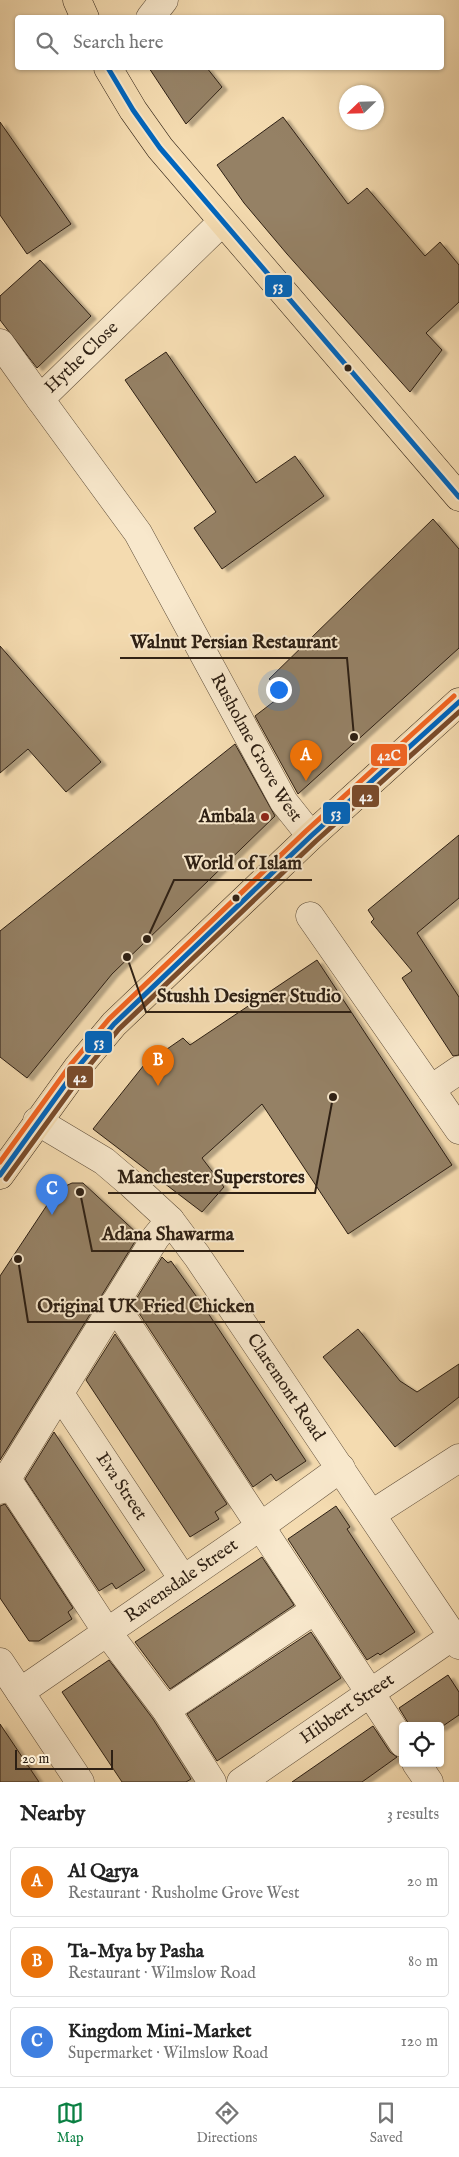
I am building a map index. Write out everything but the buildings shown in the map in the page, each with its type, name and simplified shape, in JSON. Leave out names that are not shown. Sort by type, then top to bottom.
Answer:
[{"type":"main road","points":[[77,0],[84,15]]},
{"type":"main road","points":[[110,70],[160,148],[459,497]]},
{"type":"main road","points":[[0,1175],[78,1067],[114,1024],[311,836],[459,702]]},
{"type":"street","points":[[152,15],[164,0]]},
{"type":"street","name":"Hythe Close","points":[[178,603],[138,533],[40,399],[222,222]]},
{"type":"street","points":[[0,343],[40,399]]},
{"type":"street","name":"Rusholme Grove West","points":[[178,603],[284,802],[311,836]]},
{"type":"street","points":[[310,916],[459,1130]]},
{"type":"street","points":[[431,1089],[459,1070]]},
{"type":"street","name":"Claremont Road","points":[[38,1121],[104,1161],[170,1220],[341,1468],[456,1640]]},
{"type":"street","points":[[170,1220],[156,1236],[3,1484],[107,1632],[166,1710],[212,1782]]},
{"type":"street","points":[[114,1304],[399,1737]]},
{"type":"street","name":"Eva Street","points":[[60,1394],[183,1579]]},
{"type":"street","points":[[372,1514],[459,1458]]},
{"type":"street","name":"Ravensdale Street","points":[[20,1692],[261,1526],[341,1468]]},
{"type":"street","points":[[166,1710],[315,1610]]},
{"type":"street","name":"Hibbert Street","points":[[241,1782],[371,1694],[456,1640]]},
{"type":"street","points":[[0,1662],[80,1782]]},
{"type":"transit line","name":"53","points":[[109,70],[133,110],[160,148],[459,497]]},
{"type":"transit line","name":"42C","points":[[0,1162],[72,1063],[109,1019],[306,831],[454,696]]},
{"type":"transit line","name":"53","points":[[0,1175],[78,1067],[114,1024],[311,836],[459,702]]},
{"type":"transit line","name":"42","points":[[6,1179],[84,1072],[119,1029],[316,841],[459,712]]},
{"type":"place","name":"Walnut Persian Restaurant","points":[[354,737]]},
{"type":"place","name":"Al Qarya","points":[[306,781]]},
{"type":"place","name":"Ambala","points":[[265,817]]},
{"type":"place","name":"World of Islam","points":[[147,939]]},
{"type":"place","name":"Stushh Designer Studio","points":[[127,957]]},
{"type":"place","name":"Ta-Mya by Pasha","points":[[158,1086]]},
{"type":"place","name":"Manchester Superstores","points":[[333,1097]]},
{"type":"place","name":"Adana Shawarma","points":[[80,1192]]},
{"type":"place","name":"Kingdom Mini-Market","points":[[52,1215]]},
{"type":"place","name":"Original UK Fried Chicken","points":[[18,1259]]}]
